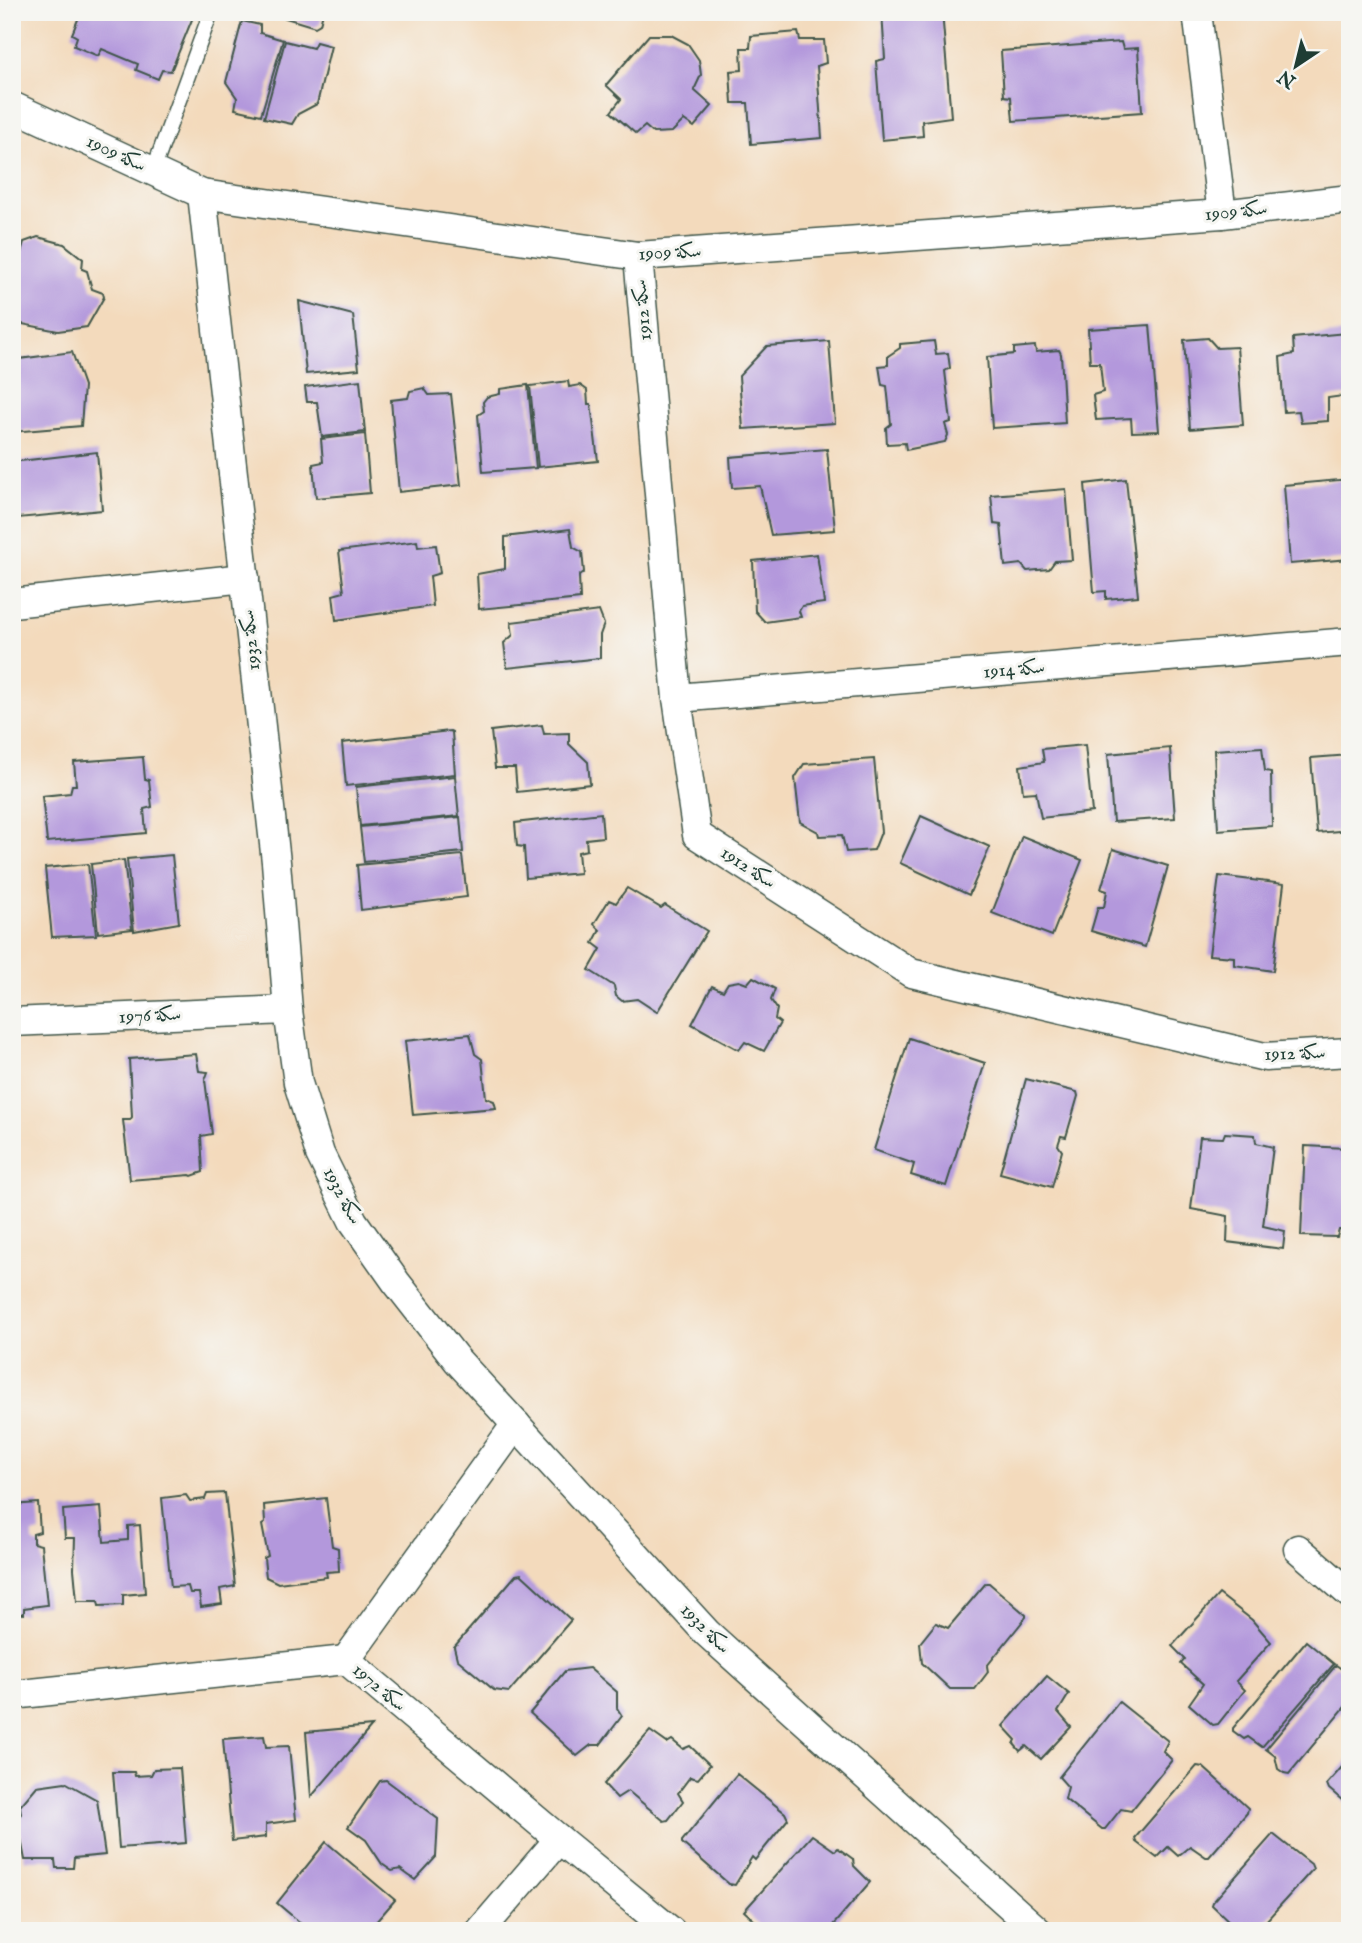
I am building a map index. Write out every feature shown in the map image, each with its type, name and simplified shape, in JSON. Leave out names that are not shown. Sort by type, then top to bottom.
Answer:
[{"type":"street","points":[[1197,12],[1222,214]]},
{"type":"street","name":"سكة 1909","points":[[12,106],[202,194],[638,256],[1222,214],[1350,199]]},
{"type":"street","name":"سكة 1932","points":[[202,194],[276,862],[288,1010],[299,1083],[320,1154],[353,1221],[396,1282],[457,1360],[707,1633],[1035,1930]]},
{"type":"street","name":"سكة 1912","points":[[638,256],[677,698],[697,835],[911,973],[1265,1057],[1350,1052]]},
{"type":"street","points":[[12,603],[245,578]]},
{"type":"street","name":"سكة 1914","points":[[677,698],[1350,642]]},
{"type":"street","name":"سكة 1976","points":[[12,1022],[288,1010]]},
{"type":"street","points":[[346,1660],[516,1424]]},
{"type":"street","points":[[1298,1549],[1350,1594]]},
{"type":"street","name":"سكة 1972","points":[[12,1695],[346,1660],[671,1931]]},
{"type":"street","points":[[480,1931],[559,1839]]},
{"type":"lane","points":[[153,171],[211,12]]},
{"type":"building","points":[[81,12],[181,12],[193,17],[171,71],[162,70],[158,79],[136,70],[138,64],[102,49],[98,56],[74,46],[77,37],[72,34]]},
{"type":"building","points":[[266,12],[323,12],[320,24],[315,27]]},
{"type":"building","points":[[882,12],[942,12],[951,117],[922,121],[923,136],[882,140],[876,61],[885,59]]},
{"type":"building","points":[[242,21],[260,25],[260,33],[283,40],[261,115],[235,109],[237,98],[226,82]]},
{"type":"building","points":[[798,32],[800,40],[824,40],[826,63],[817,66],[822,138],[751,144],[748,103],[732,103],[730,71],[742,70],[741,48],[750,48],[751,36]]},
{"type":"building","points":[[649,35],[671,35],[688,44],[699,60],[701,75],[694,90],[712,106],[694,127],[684,120],[672,132],[653,133],[645,126],[636,134],[611,112],[621,99],[606,85]]},
{"type":"building","points":[[285,41],[313,48],[316,42],[331,46],[317,104],[298,114],[292,124],[264,118]]},
{"type":"building","points":[[1121,42],[1123,49],[1138,48],[1142,112],[1013,121],[1011,97],[1004,96],[1001,51]]},
{"type":"building","points":[[38,237],[64,244],[83,259],[82,269],[87,271],[92,289],[103,293],[104,297],[87,327],[58,331],[12,322],[12,285],[24,242]]},
{"type":"building","points":[[299,301],[353,315],[359,369],[306,374]]},
{"type":"building","points":[[1150,325],[1159,431],[1132,432],[1131,418],[1096,420],[1093,395],[1103,392],[1100,363],[1090,363],[1088,329]]},
{"type":"building","points":[[1346,333],[1350,395],[1328,398],[1328,421],[1301,423],[1299,411],[1284,412],[1280,357],[1294,354],[1293,338]]},
{"type":"building","points":[[1208,338],[1217,348],[1237,347],[1243,425],[1190,429],[1184,340]]},
{"type":"building","points":[[829,341],[835,423],[743,429],[739,376],[767,346]]},
{"type":"building","points":[[934,341],[936,354],[948,353],[950,368],[945,371],[951,422],[945,424],[948,435],[945,442],[906,450],[905,443],[887,444],[886,428],[891,424],[887,386],[882,385],[879,366],[888,365],[888,356],[900,348],[900,344]]},
{"type":"building","points":[[1035,346],[1036,352],[1059,350],[1061,354],[1065,423],[992,428],[987,357],[1014,354],[1014,348]]},
{"type":"building","points":[[72,352],[84,386],[81,426],[12,432],[12,360]]},
{"type":"building","points":[[360,380],[365,432],[322,437],[317,402],[307,402],[305,387]]},
{"type":"building","points":[[568,381],[569,387],[580,385],[587,390],[598,461],[538,467],[530,386]]},
{"type":"building","points":[[528,385],[536,468],[483,472],[478,415],[484,411],[483,402],[487,397],[500,394],[500,389]]},
{"type":"building","points":[[424,388],[429,395],[451,394],[461,485],[399,492],[391,400],[408,398],[410,391]]},
{"type":"building","points":[[365,434],[370,493],[316,498],[313,464],[323,462],[321,439]]},
{"type":"building","points":[[827,449],[835,530],[771,535],[760,486],[732,488],[730,457]]},
{"type":"building","points":[[97,452],[102,510],[18,518],[12,462]]},
{"type":"building","points":[[1126,479],[1138,596],[1106,599],[1106,591],[1094,592],[1085,484]]},
{"type":"building","points":[[1350,479],[1350,559],[1290,564],[1284,485]]},
{"type":"building","points":[[1066,489],[1072,560],[1055,561],[1049,569],[1027,571],[1021,564],[1005,566],[1001,525],[994,524],[991,495]]},
{"type":"building","points":[[570,529],[573,547],[582,552],[584,572],[579,576],[580,599],[479,609],[477,574],[505,569],[505,537]]},
{"type":"building","points":[[417,541],[418,547],[436,545],[440,573],[430,576],[433,606],[336,620],[333,595],[344,592],[339,551]]},
{"type":"building","points":[[817,554],[824,603],[802,606],[799,611],[801,617],[765,622],[755,611],[753,561]]},
{"type":"building","points":[[599,611],[604,624],[600,635],[600,658],[507,668],[504,643],[513,635],[511,622]]},
{"type":"building","points":[[542,725],[544,734],[569,733],[569,744],[588,762],[590,784],[517,792],[515,768],[495,768],[491,731]]},
{"type":"building","points":[[450,731],[455,774],[346,786],[342,743]]},
{"type":"building","points":[[1085,745],[1092,812],[1041,818],[1036,792],[1023,793],[1020,766],[1044,762],[1042,749]]},
{"type":"building","points":[[1262,747],[1265,771],[1271,772],[1272,826],[1218,830],[1214,750]]},
{"type":"building","points":[[1170,748],[1175,818],[1113,822],[1108,754]]},
{"type":"building","points":[[1350,755],[1350,830],[1317,833],[1311,758]]},
{"type":"building","points":[[143,757],[152,807],[144,809],[146,833],[47,842],[42,796],[70,793],[72,785],[76,785],[74,762]]},
{"type":"building","points":[[874,759],[881,832],[874,850],[846,852],[842,835],[819,836],[818,832],[800,822],[795,778],[804,764]]},
{"type":"building","points":[[455,776],[459,816],[360,826],[356,787]]},
{"type":"building","points":[[601,813],[603,837],[586,839],[587,850],[578,852],[580,873],[526,878],[524,847],[517,846],[515,823]]},
{"type":"building","points":[[921,816],[990,847],[969,895],[900,863]]},
{"type":"building","points":[[460,817],[463,852],[364,862],[360,827]]},
{"type":"building","points":[[1022,836],[1082,860],[1052,936],[992,913]]},
{"type":"building","points":[[1113,849],[1168,866],[1145,947],[1091,931],[1098,907],[1104,907],[1107,891],[1101,889]]},
{"type":"building","points":[[172,855],[179,923],[134,931],[127,859]]},
{"type":"building","points":[[462,855],[467,897],[361,910],[357,865]]},
{"type":"building","points":[[124,860],[132,929],[98,933],[91,864]]},
{"type":"building","points":[[88,864],[96,935],[52,937],[45,868]]},
{"type":"building","points":[[1219,876],[1284,884],[1273,971],[1234,965],[1234,957],[1209,955]]},
{"type":"building","points":[[627,888],[661,908],[665,905],[707,931],[657,1012],[637,999],[622,1001],[616,996],[614,986],[589,970],[601,949],[593,943],[600,930],[594,924],[609,900],[616,903]]},
{"type":"building","points":[[753,977],[775,989],[771,1000],[777,1009],[775,1019],[780,1023],[764,1051],[745,1042],[739,1050],[692,1024],[712,986],[723,991],[728,983],[739,981],[747,984]]},
{"type":"building","points":[[470,1034],[475,1054],[482,1059],[486,1098],[494,1101],[496,1108],[413,1115],[405,1041]]},
{"type":"building","points":[[909,1038],[985,1063],[946,1186],[911,1175],[914,1164],[874,1150]]},
{"type":"building","points":[[196,1054],[199,1071],[208,1072],[205,1080],[212,1134],[201,1136],[203,1172],[192,1176],[130,1180],[123,1120],[130,1120],[132,1117],[129,1059]]},
{"type":"building","points":[[1026,1079],[1077,1092],[1078,1096],[1066,1137],[1061,1136],[1058,1145],[1062,1151],[1052,1187],[1000,1173]]},
{"type":"building","points":[[1225,1133],[1255,1135],[1256,1143],[1273,1147],[1263,1226],[1285,1231],[1283,1249],[1227,1242],[1228,1216],[1191,1209],[1200,1137],[1223,1138]]},
{"type":"building","points":[[1305,1146],[1346,1148],[1350,1153],[1350,1230],[1339,1230],[1337,1237],[1301,1236]]},
{"type":"building","points":[[225,1493],[235,1586],[220,1589],[222,1604],[201,1607],[199,1593],[190,1593],[188,1586],[171,1587],[162,1498],[186,1495],[190,1501],[205,1499],[207,1494]]},
{"type":"building","points":[[326,1498],[332,1546],[338,1548],[339,1571],[326,1572],[327,1577],[278,1583],[266,1577],[264,1558],[268,1556],[262,1525],[265,1523],[264,1505]]},
{"type":"building","points":[[38,1503],[40,1532],[33,1534],[33,1543],[41,1545],[47,1605],[24,1608],[24,1614],[12,1613],[12,1505]]},
{"type":"building","points":[[101,1507],[104,1542],[128,1540],[128,1526],[140,1525],[145,1593],[123,1595],[123,1605],[99,1606],[98,1601],[77,1601],[75,1538],[65,1538],[63,1510]]},
{"type":"building","points":[[521,1574],[571,1620],[509,1692],[494,1690],[457,1659],[454,1647],[516,1575]]},
{"type":"building","points":[[986,1583],[1026,1617],[987,1666],[988,1672],[975,1689],[950,1689],[922,1663],[920,1643],[936,1623],[948,1628]]},
{"type":"building","points":[[1219,1594],[1252,1620],[1271,1642],[1236,1681],[1245,1690],[1218,1724],[1213,1725],[1189,1704],[1203,1684],[1181,1664],[1185,1659],[1172,1646]]},
{"type":"building","points":[[1306,1641],[1334,1664],[1262,1747],[1248,1737],[1244,1739],[1233,1731],[1233,1728]]},
{"type":"building","points":[[1336,1665],[1350,1675],[1350,1701],[1289,1774],[1284,1773],[1278,1769],[1275,1756],[1266,1749]]},
{"type":"building","points":[[589,1668],[617,1692],[617,1708],[622,1716],[600,1745],[591,1745],[577,1756],[530,1713],[565,1671]]},
{"type":"building","points":[[1047,1676],[1069,1694],[1058,1712],[1071,1727],[1041,1759],[1026,1746],[1020,1751],[1014,1744],[1016,1740],[1003,1726]]},
{"type":"building","points":[[1119,1702],[1168,1741],[1163,1751],[1172,1760],[1131,1811],[1121,1809],[1105,1829],[1102,1829],[1065,1799],[1068,1787],[1059,1777]]},
{"type":"building","points":[[372,1726],[311,1797],[306,1732]]},
{"type":"building","points":[[650,1731],[667,1743],[672,1740],[683,1749],[690,1746],[710,1765],[698,1779],[690,1777],[678,1793],[683,1801],[668,1820],[664,1821],[628,1791],[617,1798],[604,1784]]},
{"type":"building","points":[[264,1736],[266,1747],[289,1746],[296,1820],[266,1824],[266,1837],[232,1841],[223,1739]]},
{"type":"building","points":[[1350,1758],[1350,1807],[1329,1789],[1327,1784]]},
{"type":"building","points":[[1197,1766],[1203,1767],[1248,1808],[1247,1813],[1209,1857],[1190,1846],[1178,1856],[1168,1847],[1157,1858],[1136,1842],[1135,1838]]},
{"type":"building","points":[[180,1768],[186,1843],[119,1848],[113,1772],[134,1772],[135,1776],[151,1775],[154,1769]]},
{"type":"building","points":[[737,1774],[785,1813],[788,1819],[755,1860],[752,1857],[735,1885],[729,1884],[682,1841]]},
{"type":"building","points":[[386,1780],[438,1819],[436,1857],[415,1880],[400,1869],[392,1871],[382,1864],[366,1840],[348,1827],[380,1781]]},
{"type":"building","points":[[65,1782],[97,1800],[105,1855],[74,1858],[73,1868],[56,1868],[55,1860],[25,1860],[17,1818],[21,1814],[20,1806],[37,1786]]},
{"type":"building","points":[[1273,1834],[1311,1864],[1313,1869],[1257,1931],[1248,1931],[1239,1924],[1233,1925],[1212,1905]]},
{"type":"building","points":[[812,1835],[835,1851],[838,1848],[853,1859],[854,1866],[870,1882],[828,1931],[766,1931],[744,1911]]},
{"type":"building","points":[[326,1842],[395,1900],[368,1931],[310,1931],[277,1903]]}]
